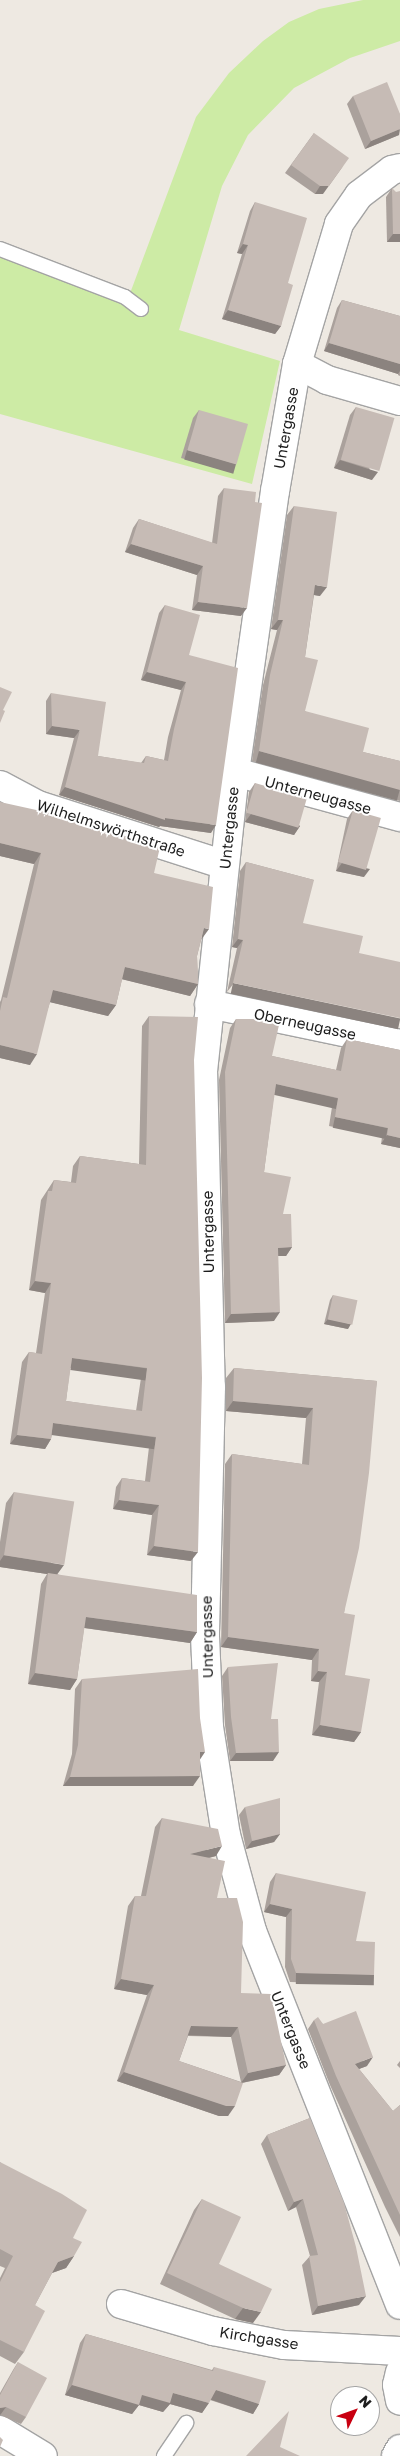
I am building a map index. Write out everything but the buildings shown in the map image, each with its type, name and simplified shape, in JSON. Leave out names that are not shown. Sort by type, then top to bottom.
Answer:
[{"type":"street","name":"Untergasse","points":[[400,168],[392,170],[359,195],[339,224],[297,364],[275,490],[235,772],[203,1069],[212,1387],[205,1636],[210,1727],[226,1835],[252,1931],[400,2305]]},
{"type":"street","points":[[297,364],[327,380],[400,401]]},
{"type":"street","name":"Unterneugasse","points":[[235,772],[400,817]]},
{"type":"street","name":"Wilhelmswörthstraße","points":[[0,785],[38,805],[225,865]]},
{"type":"street","name":"Oberneugasse","points":[[209,1004],[400,1044]]},
{"type":"street","name":"Kirchgasse","points":[[121,2304],[213,2331],[284,2345],[400,2351]]},
{"type":"street","points":[[400,2372],[396,2384],[400,2401]]},
{"type":"street","points":[[0,2430],[43,2456]]},
{"type":"street","points":[[396,2456],[400,2449]]},
{"type":"lane","points":[[0,249],[125,297],[141,309]]},
{"type":"lane","points":[[164,2456],[186,2423]]},
{"type":"green space","points":[[363,0],[400,0],[400,41],[350,58],[294,88],[248,135],[222,186],[179,330],[280,361],[252,484],[0,414],[0,256],[126,304],[196,117],[229,73],[263,41],[289,22],[319,9]]}]
